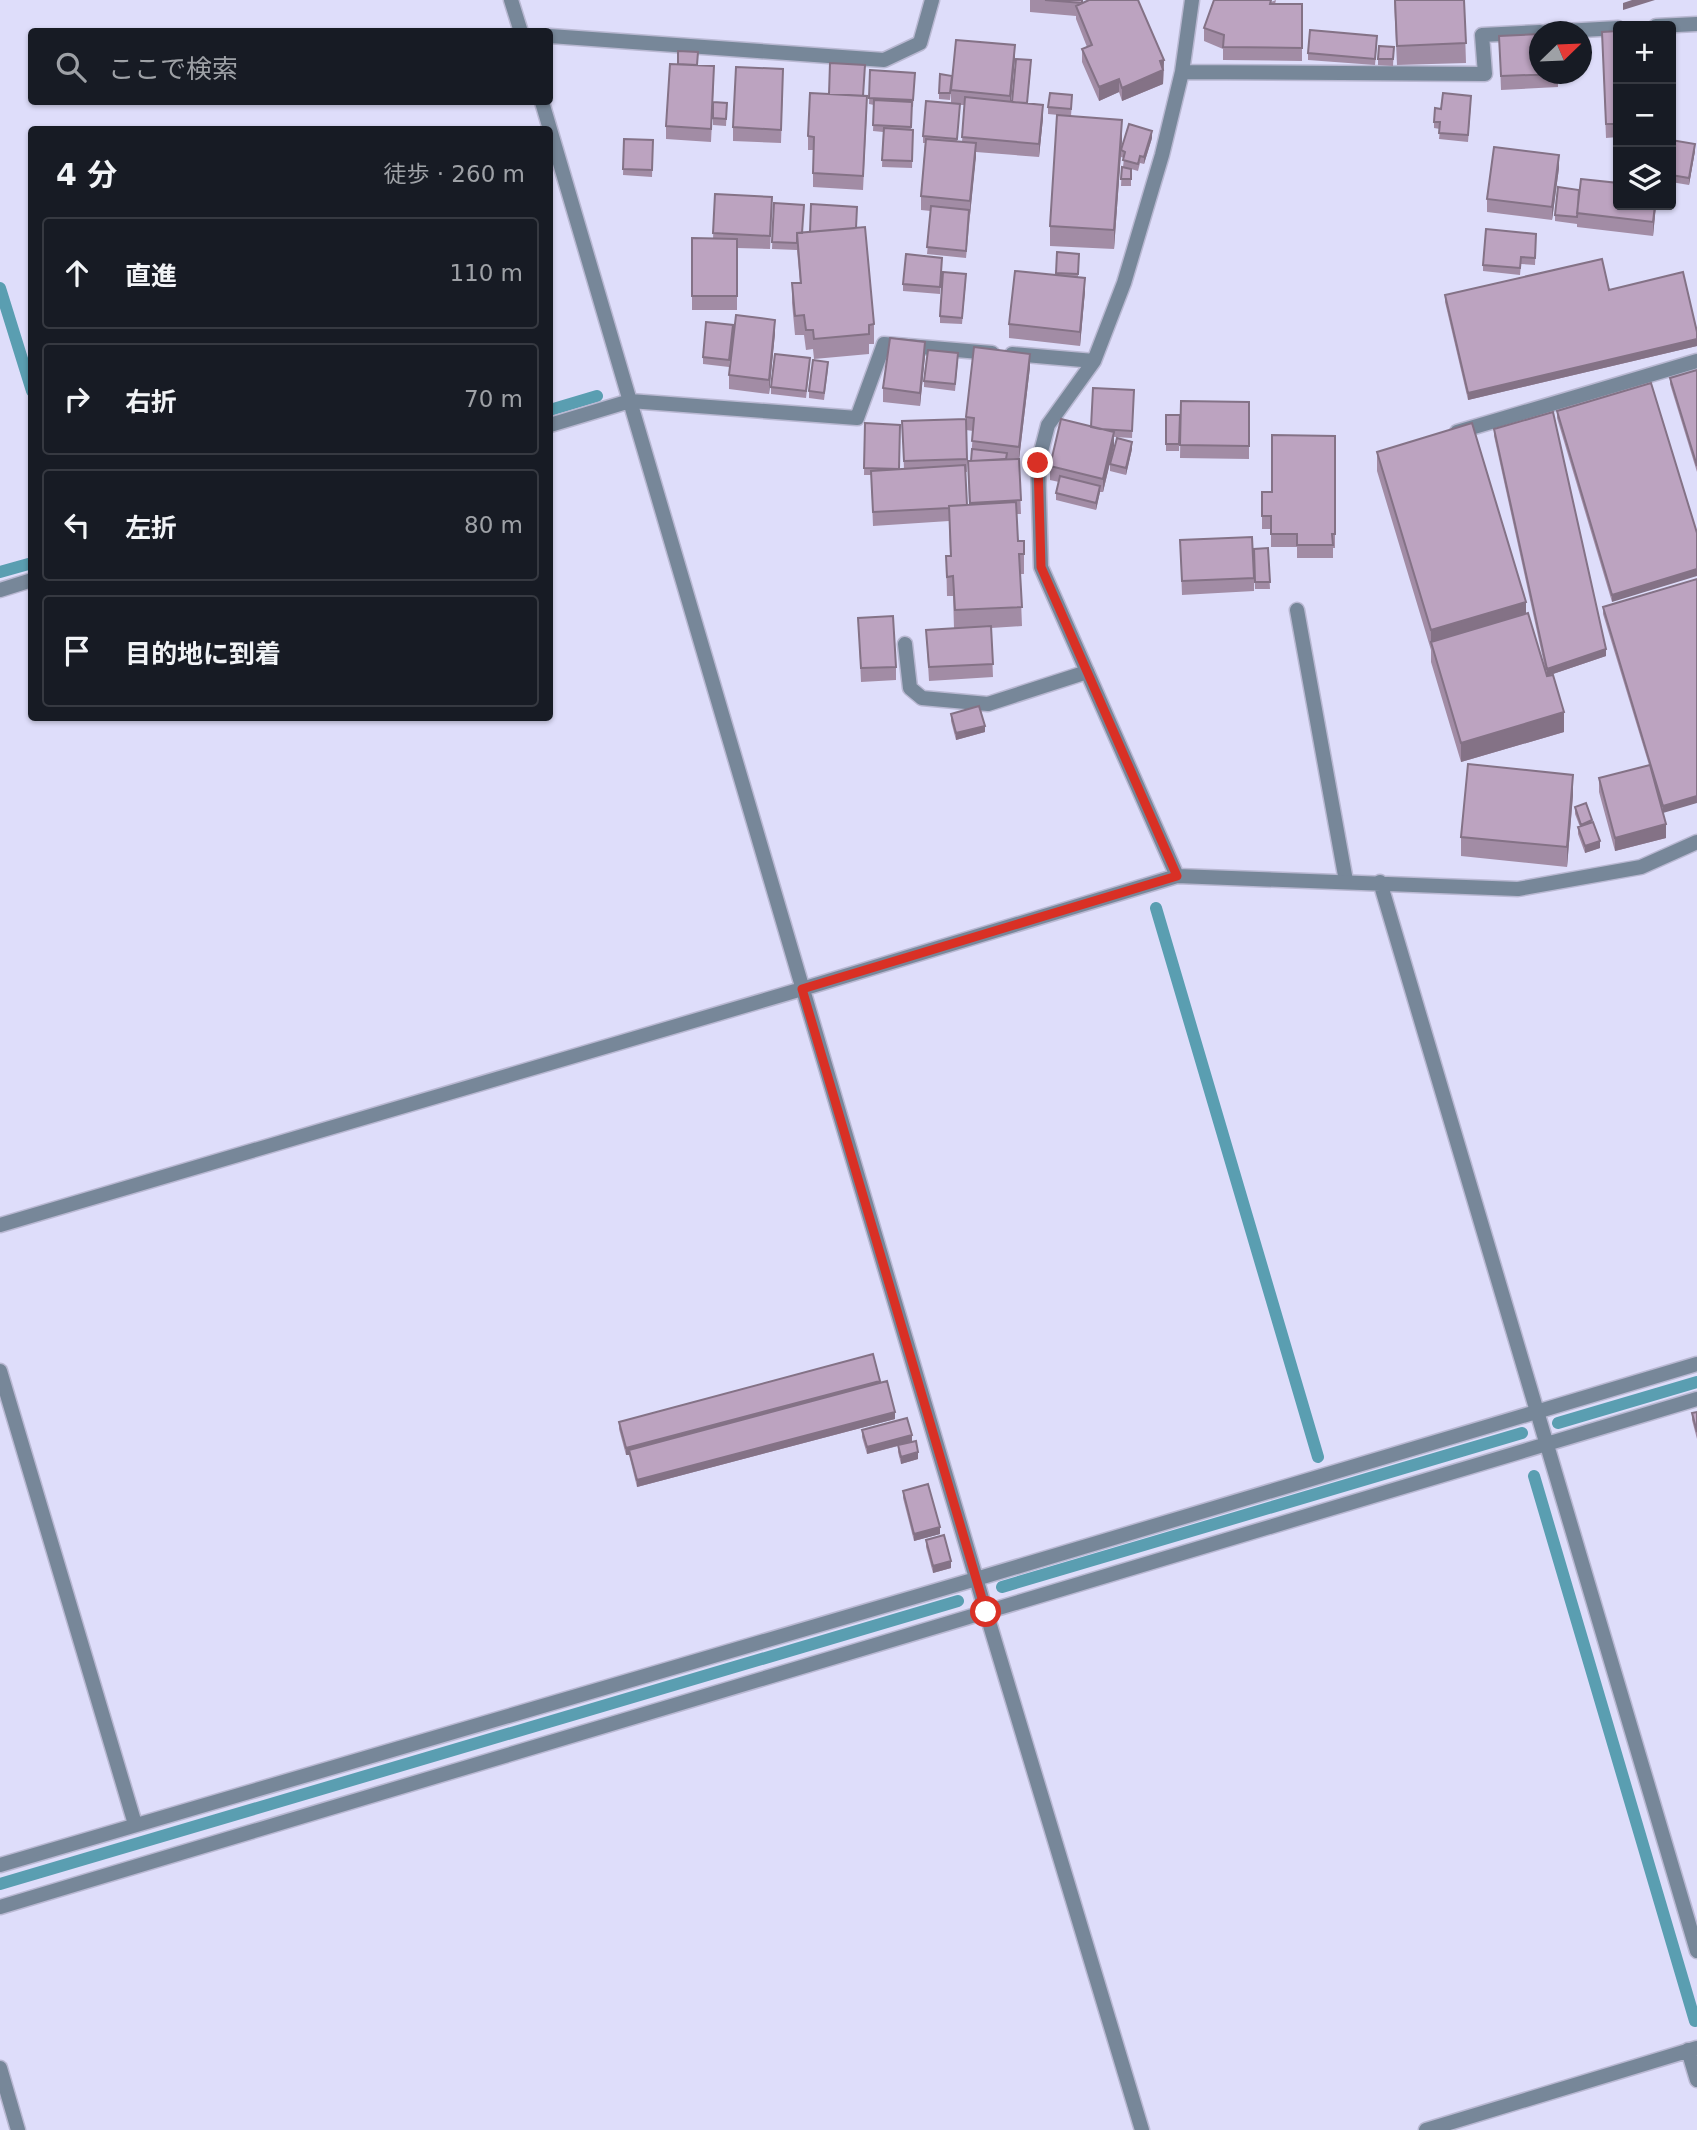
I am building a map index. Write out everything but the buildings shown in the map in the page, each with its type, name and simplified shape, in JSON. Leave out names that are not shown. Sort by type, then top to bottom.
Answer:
[{"type":"street","points":[[511,0],[520,28]]},
{"type":"street","points":[[553,36],[884,60],[920,43],[932,0]]},
{"type":"street","points":[[1177,876],[1041,567],[1038,463],[1048,425],[1094,361],[1124,283],[1162,155],[1182,72],[1192,0]]},
{"type":"street","points":[[1676,25],[1697,24]]},
{"type":"street","points":[[1592,29],[1613,28]]},
{"type":"street","points":[[1182,72],[1485,74],[1482,35],[1529,33]]},
{"type":"street","points":[[543,105],[549,126]]},
{"type":"street","points":[[553,139],[976,1579],[1142,2130]]},
{"type":"street","points":[[553,424],[630,401],[857,418],[884,344],[1094,361]]},
{"type":"street","points":[[1439,437],[1697,361]]},
{"type":"street","points":[[0,590],[28,581]]},
{"type":"street","points":[[1297,610],[1346,881]]},
{"type":"street","points":[[905,644],[910,688],[922,698],[988,704],[1087,672]]},
{"type":"street","points":[[0,1225],[1177,876],[1518,889],[1641,867],[1697,842]]},
{"type":"street","points":[[1380,882],[1697,1951]]},
{"type":"street","points":[[0,1865],[1697,1364]]},
{"type":"street","points":[[0,1371],[135,1824]]},
{"type":"street","points":[[0,1907],[1697,1399]]},
{"type":"street","points":[[1426,2130],[1693,2049],[1697,2080]]},
{"type":"street","points":[[0,2068],[18,2130]]},
{"type":"waterway","points":[[0,288],[28,378]]},
{"type":"waterway","points":[[553,409],[597,396]]},
{"type":"waterway","points":[[0,572],[28,564]]},
{"type":"waterway","points":[[1156,908],[1318,1457]]},
{"type":"waterway","points":[[1558,1423],[1697,1382]]},
{"type":"waterway","points":[[1002,1587],[1522,1433]]},
{"type":"waterway","points":[[1534,1476],[1695,2021]]},
{"type":"waterway","points":[[0,1884],[958,1601]]},
{"type":"route","points":[[986,1612],[802,989],[1177,876],[1041,567],[1038,463]]}]
